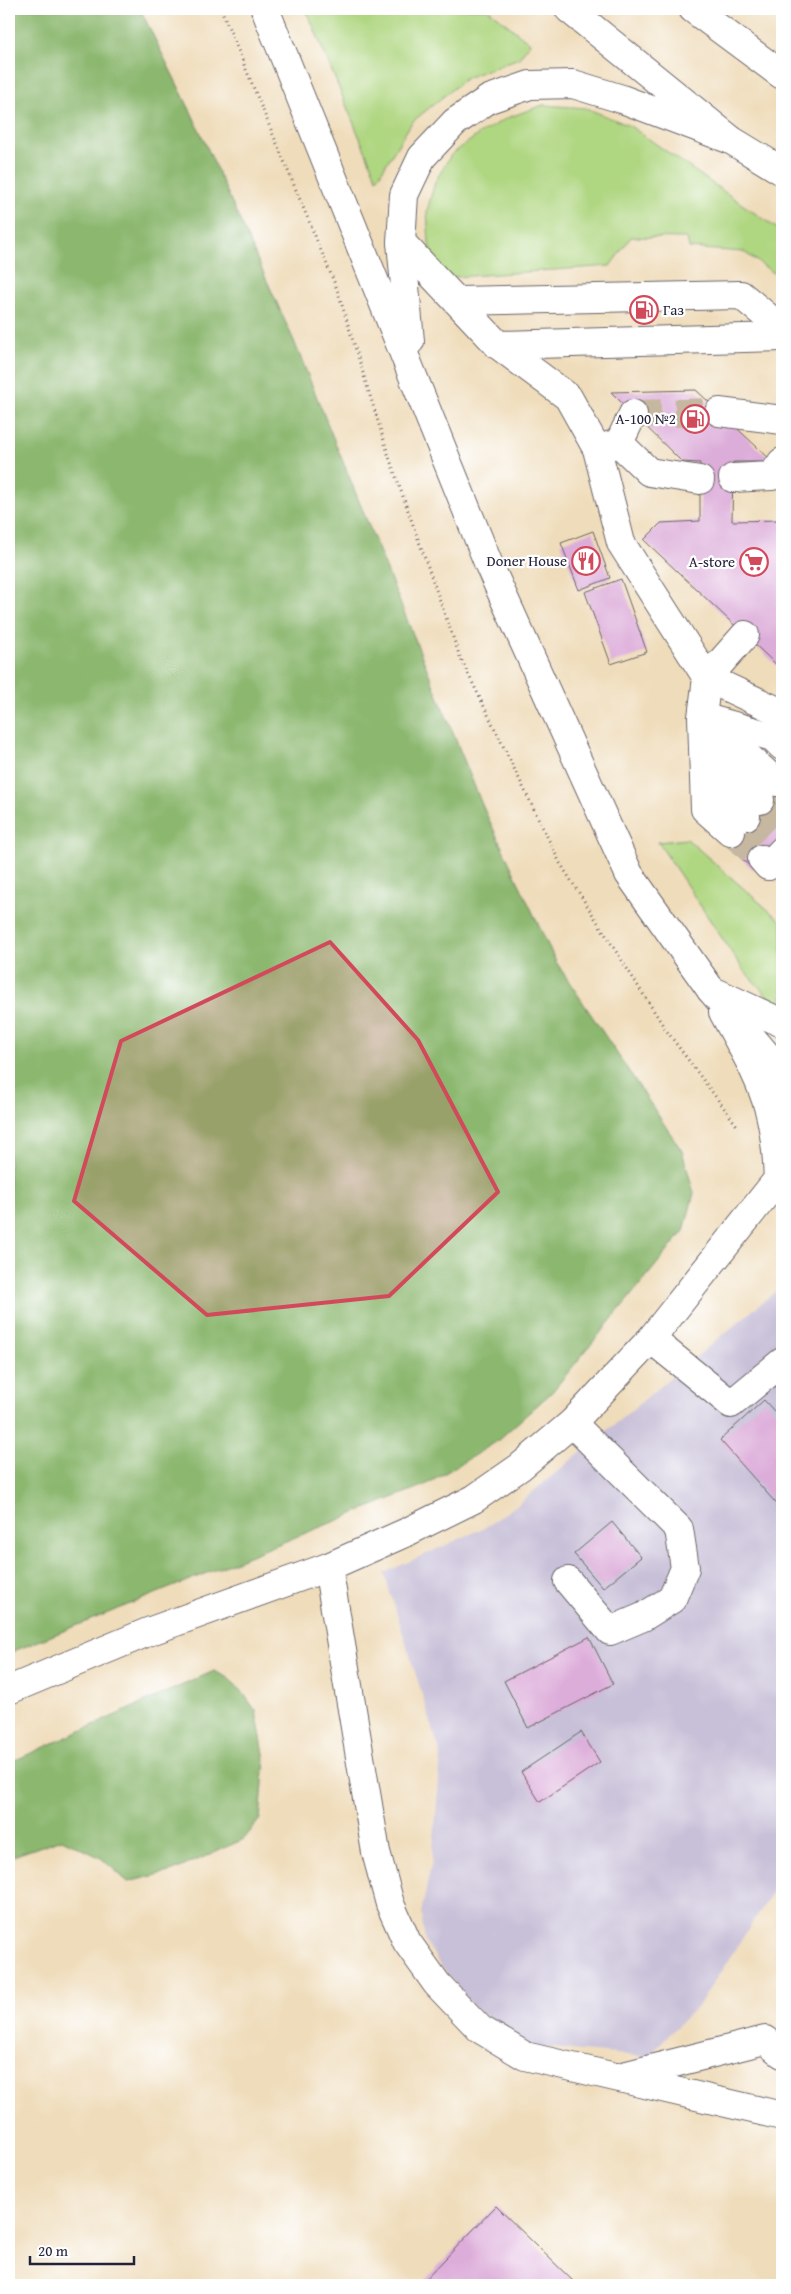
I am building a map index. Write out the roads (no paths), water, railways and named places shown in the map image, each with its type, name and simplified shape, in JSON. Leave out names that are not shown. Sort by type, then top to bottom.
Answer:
[{"type":"main road","points":[[265,9],[489,565],[629,874],[711,990],[782,1073]]},
{"type":"main road","points":[[569,9],[731,140],[782,171]]},
{"type":"main road","points":[[693,9],[782,75]]},
{"type":"main road","points":[[414,376],[405,303],[401,242],[404,195],[422,157],[455,122],[489,99],[530,85],[573,84],[622,99],[731,140]]},
{"type":"main road","points":[[401,242],[498,344],[568,397],[608,446],[649,472],[700,480]]},
{"type":"main road","points":[[458,301],[741,295],[782,329]]},
{"type":"main road","points":[[498,344],[782,337]]},
{"type":"main road","points":[[719,412],[782,420]]},
{"type":"main road","points":[[633,414],[608,446],[621,543],[707,678],[782,713]]},
{"type":"main road","points":[[733,478],[772,476],[782,462]]},
{"type":"main road","points":[[702,717],[753,808],[722,793],[702,717],[707,678],[746,635]]},
{"type":"main road","points":[[702,717],[773,737],[782,746]]},
{"type":"main road","points":[[711,990],[782,1024]]},
{"type":"main road","points":[[9,1690],[148,1632],[328,1567],[407,1532],[474,1499],[520,1467],[572,1423],[651,1339],[781,1178],[777,1146],[769,1109],[754,1071],[711,990]]},
{"type":"main road","points":[[651,1339],[731,1404],[782,1362]]},
{"type":"main road","points":[[568,1581],[610,1631],[643,1617],[672,1599],[685,1568],[679,1529],[572,1423]]},
{"type":"main road","points":[[328,1567],[376,1852],[390,1904],[407,1942],[437,1984],[480,2029],[525,2056],[782,2116]]},
{"type":"main road","points":[[617,2077],[777,2043]]},
{"type":"tunnel","points":[[633,414],[719,412]]},
{"type":"tunnel","points":[[760,800],[782,823]]},
{"type":"tunnel","points":[[746,816],[776,844]]},
{"type":"tunnel","points":[[731,832],[762,859]]},
{"type":"place","name":"Газ","points":[[644,310]]},
{"type":"place","name":"А-100 №2","points":[[695,419]]},
{"type":"place","name":"Doner House","points":[[586,561]]},
{"type":"place","name":"A-store","points":[[754,562]]}]
